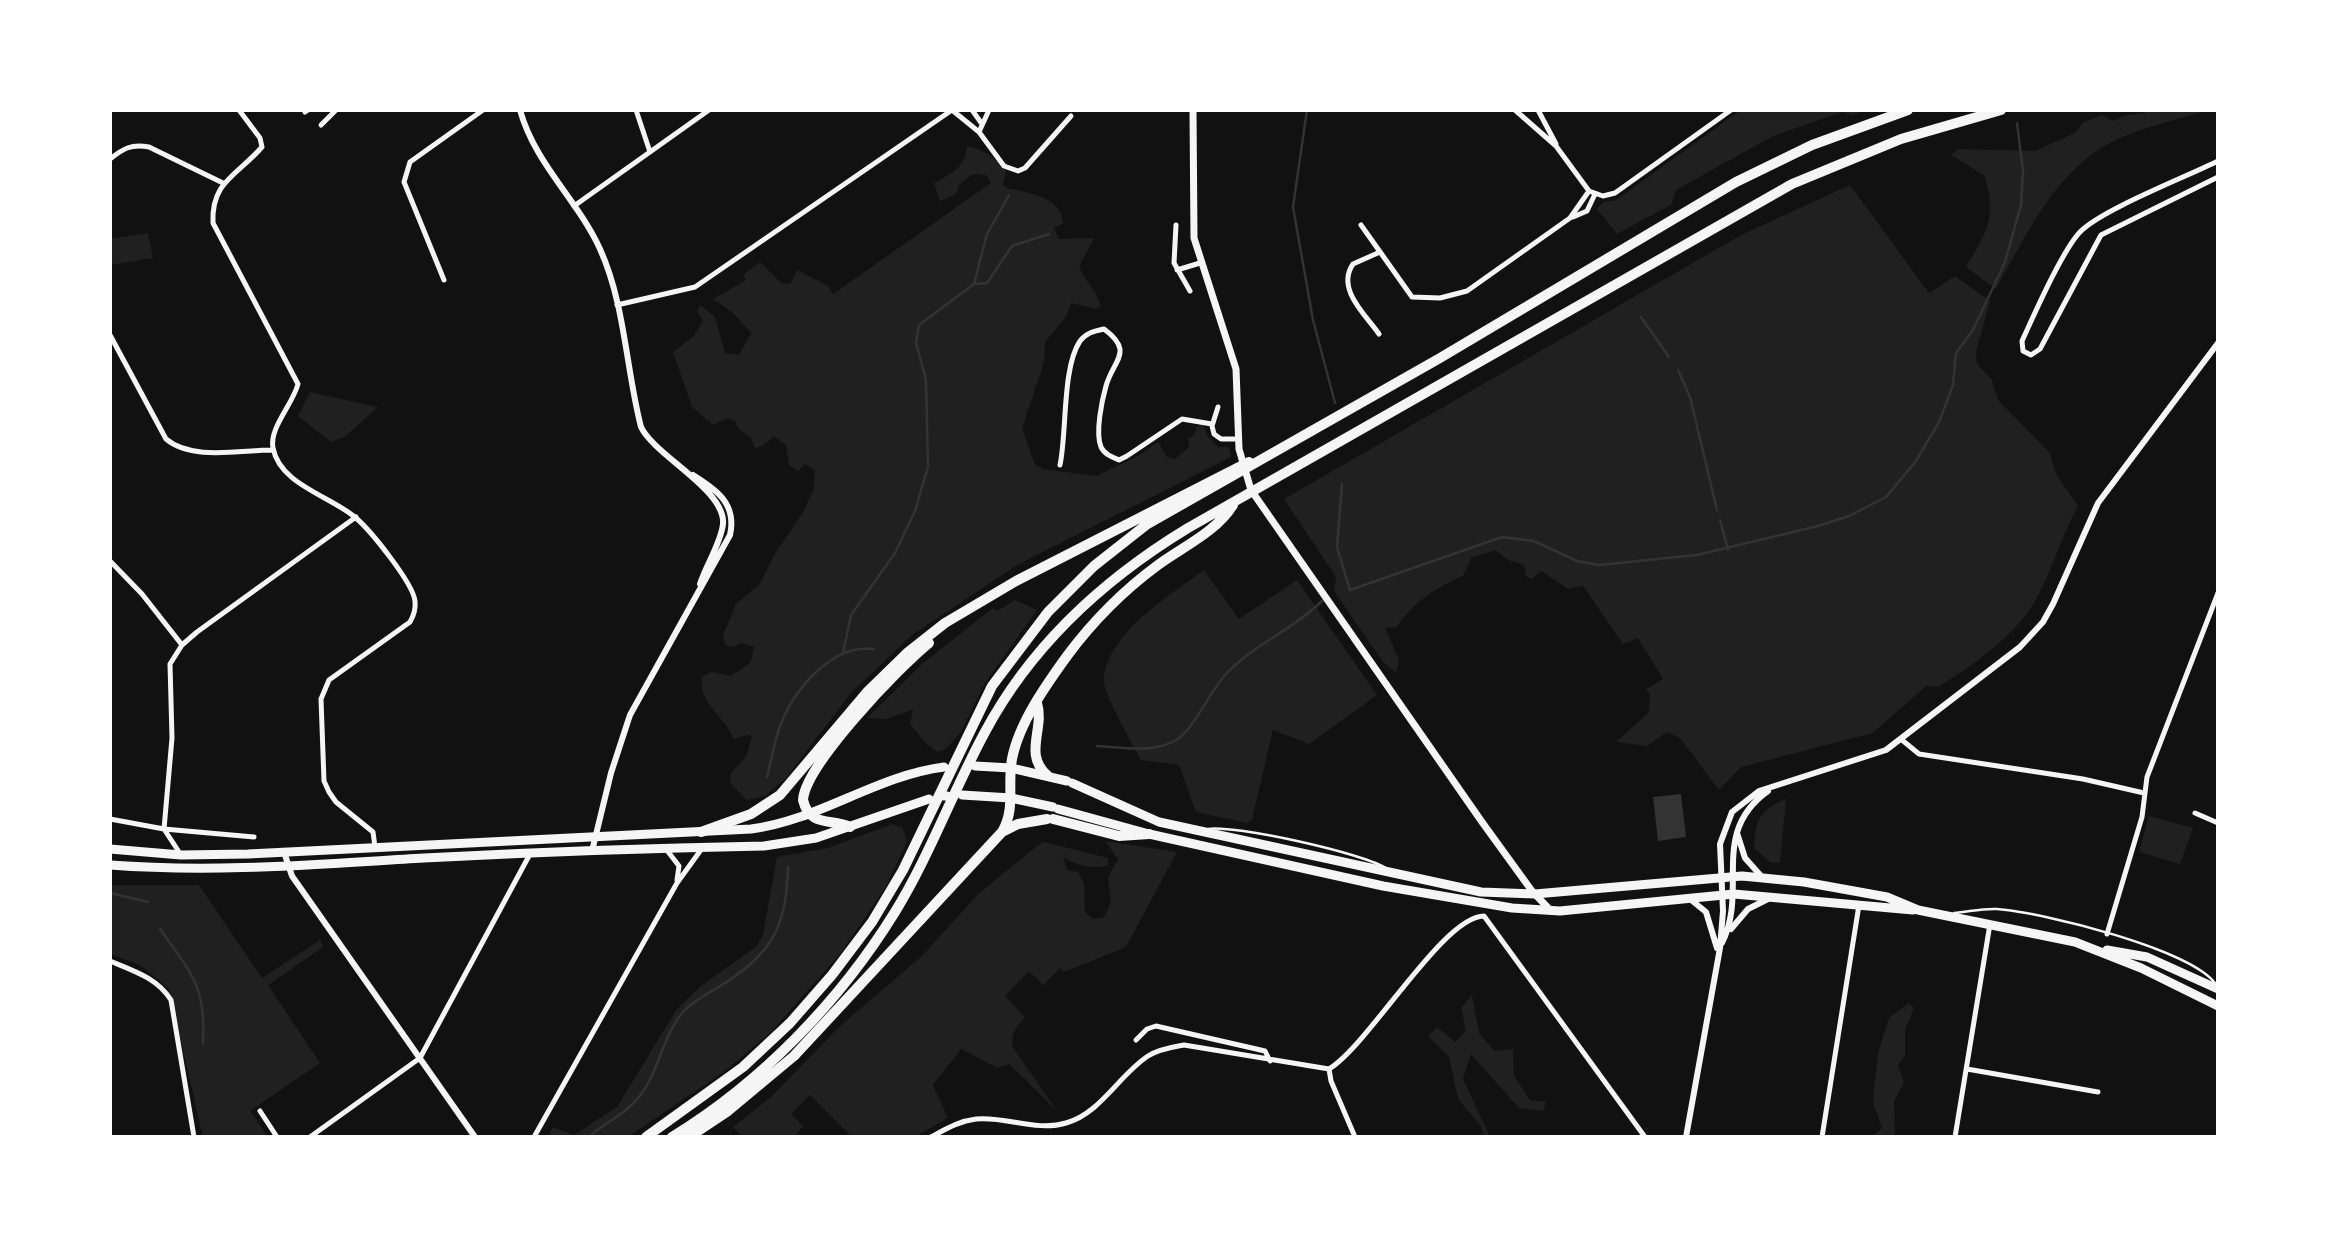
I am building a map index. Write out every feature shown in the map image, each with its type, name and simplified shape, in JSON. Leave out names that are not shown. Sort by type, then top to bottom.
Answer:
[{"type":"highway","points":[[701,832],[751,814],[780,795],[887,673],[924,639],[974,605],[1266,456],[1440,358],[1736,183],[1812,145],[1908,110]]},
{"type":"highway","points":[[673,1137],[772,1060],[828,1003],[894,913],[940,827],[975,750],[1019,679],[1074,613],[1146,555],[1214,512],[1233,505],[1792,184],[1901,139],[2001,110]]},
{"type":"highway","points":[[646,1137],[743,1067],[811,1001],[872,922],[922,832],[979,708],[1006,665],[1070,587],[1146,526],[1218,480]]},
{"type":"highway","points":[[689,1137],[736,1105],[794,1056],[1002,832],[1009,820],[1014,751],[1037,704],[1067,656],[1117,600],[1160,564],[1224,520],[1233,505]]},
{"type":"highway","points":[[850,827],[838,821],[821,823],[810,815],[803,800],[804,791],[830,749],[924,646],[974,605]]},
{"type":"highway","points":[[1037,704],[1042,717],[1036,735],[1035,753],[1047,775]]},
{"type":"highway","points":[[975,766],[1011,768],[1047,775],[1069,782],[1140,815],[1198,831],[1481,892],[1535,894],[1720,877],[1764,877],[1863,892],[1918,910],[2147,957],[2218,988]]},
{"type":"highway","points":[[110,849],[181,855],[284,852],[767,827],[810,815],[885,781],[944,767]]},
{"type":"highway","points":[[962,795],[1011,798],[1119,836],[1149,834],[1412,892],[1551,911],[1727,895],[1780,896],[1887,910],[1918,910]]},
{"type":"highway","points":[[110,865],[182,869],[288,867],[530,853],[800,842],[929,799]]},
{"type":"highway","points":[[1002,832],[1052,813]]},
{"type":"highway","points":[[2095,948],[2218,1006]]},
{"type":"main road","points":[[1193,110],[1193,225],[1200,263],[1236,369],[1238,439],[1246,478],[1261,508],[1535,894],[1551,911]]},
{"type":"street","points":[[239,110],[261,138],[262,147],[223,183],[212,207],[213,223],[298,384],[272,438],[273,450],[286,473],[356,517],[409,587],[415,601],[410,621],[329,680],[321,699],[324,780],[336,802],[373,832],[375,848]]},
{"type":"street","points":[[321,125],[336,110]]},
{"type":"street","points":[[444,279],[404,182],[404,172],[410,162],[482,110]]},
{"type":"street","points":[[520,110],[534,150],[574,206],[602,254],[617,305],[641,427],[650,441],[683,468],[714,500],[722,518],[721,531],[700,584],[630,715],[592,850]]},
{"type":"street","points":[[636,110],[650,152]]},
{"type":"street","points":[[574,206],[709,110]]},
{"type":"street","points":[[617,305],[695,287],[952,110],[979,132],[1000,163],[1016,171],[1025,168],[1071,116]]},
{"type":"street","points":[[972,110],[982,124]]},
{"type":"street","points":[[979,132],[989,110]]},
{"type":"street","points":[[1515,110],[1556,146]]},
{"type":"street","points":[[1538,110],[1556,146],[1592,193],[1605,196],[1615,192],[1729,111]]},
{"type":"street","points":[[110,159],[125,147],[149,147],[223,183]]},
{"type":"street","points":[[2218,162],[2081,230],[2022,341],[2021,347],[2025,354],[2032,355],[2040,349],[2095,242],[2103,233],[2218,177]]},
{"type":"street","points":[[1362,225],[1413,298],[1450,297],[1467,291],[1570,218],[1587,211],[1592,193]]},
{"type":"street","points":[[2093,222],[2103,233]]},
{"type":"street","points":[[1175,225],[1173,255],[1177,270],[1190,291]]},
{"type":"street","points":[[1379,334],[1350,294],[1347,283],[1353,264],[1380,252]]},
{"type":"street","points":[[1177,270],[1200,263]]},
{"type":"street","points":[[1060,465],[1065,442],[1063,422],[1075,351],[1091,332],[1104,329],[1117,339],[1120,349],[1118,366],[1107,384],[1100,435],[1101,448],[1110,456],[1119,460],[1127,456],[1182,419],[1212,424]]},
{"type":"street","points":[[110,335],[166,439],[177,449],[273,450]]},
{"type":"street","points":[[1719,951],[1732,919],[1720,877],[1721,840],[1732,812],[1749,796],[1863,760],[1902,740],[2020,647],[2043,622],[2098,503],[2218,343]]},
{"type":"street","points":[[1218,407],[1212,424],[1213,433],[1218,438],[1238,439]]},
{"type":"street","points":[[181,855],[164,829],[172,738],[170,664],[182,645],[356,517]]},
{"type":"street","points":[[110,561],[142,594],[182,645]]},
{"type":"street","points":[[2107,934],[2141,818],[2147,777],[2217,598]]},
{"type":"street","points":[[1902,740],[1919,754],[2083,779],[2144,793]]},
{"type":"street","points":[[1686,1137],[1732,877],[1734,839],[1739,821],[1752,803],[1775,786]]},
{"type":"street","points":[[2195,813],[2218,823]]},
{"type":"street","points":[[110,819],[164,829],[254,837]]},
{"type":"street","points":[[1739,821],[1737,834],[1741,848],[1754,871],[1764,877]]},
{"type":"street","points":[[534,1137],[677,883],[703,847]]},
{"type":"street","points":[[666,849],[679,866],[677,883]]},
{"type":"street","points":[[284,852],[288,867],[475,1137]]},
{"type":"street","points":[[310,1137],[420,1058],[530,853]]},
{"type":"street","points":[[1725,938],[1748,909],[1780,896]]},
{"type":"street","points":[[1684,898],[1698,902],[1706,912],[1719,951]]},
{"type":"street","points":[[1822,1137],[1859,905]]},
{"type":"street","points":[[1329,1069],[1440,946],[1475,916],[1485,916],[1645,1137]]},
{"type":"street","points":[[1955,1137],[1990,923]]},
{"type":"street","points":[[110,961],[152,980],[162,987],[171,1000],[194,1137]]},
{"type":"street","points":[[1136,1040],[1147,1029],[1156,1026],[1265,1051],[1270,1061]]},
{"type":"street","points":[[931,1137],[956,1123],[978,1119],[1045,1127],[1067,1123],[1088,1113],[1149,1055],[1184,1045],[1329,1069]]},
{"type":"street","points":[[1329,1069],[1331,1081],[1355,1137]]},
{"type":"street","points":[[1967,1069],[2098,1091]]},
{"type":"street","points":[[260,1111],[277,1137]]},
{"type":"lane","points":[[1941,914],[1997,909],[2050,918],[2177,957],[2212,977],[2218,988]]},
{"type":"shaded area","points":[[1741,110],[1866,110],[1853,115],[1842,112],[1773,136],[1676,190],[1672,204],[1617,234],[1597,209],[1604,202],[1616,200]]},
{"type":"shaded area","points":[[2154,110],[2208,110],[2120,138],[2098,150],[2079,166],[2046,203],[1996,289],[1966,267],[1985,233],[1990,203],[1985,176],[1951,155],[1958,149],[2035,151],[2075,133],[2084,122],[2102,115],[2114,121],[2124,116]]},
{"type":"shaded area","points":[[967,146],[984,152],[1002,166],[1006,171],[1003,185],[1007,188],[1042,197],[1057,207],[1063,224],[1054,228],[1059,239],[1094,238],[1079,267],[1101,306],[1096,309],[1071,303],[1066,317],[1045,342],[1044,362],[1022,428],[1035,465],[1043,469],[1096,476],[1138,456],[1158,442],[1167,457],[1175,459],[1189,447],[1188,439],[1194,435],[1197,426],[1203,424],[1207,435],[1218,447],[1229,447],[1231,457],[1017,565],[912,635],[851,693],[785,779],[765,796],[747,800],[730,783],[731,773],[746,757],[752,736],[734,739],[703,693],[703,676],[712,672],[731,676],[751,662],[754,647],[741,643],[733,647],[725,645],[723,636],[736,604],[760,584],[774,555],[803,512],[814,488],[815,470],[805,464],[798,471],[789,465],[786,445],[774,436],[763,446],[755,448],[751,438],[739,429],[734,420],[727,418],[713,425],[692,407],[673,352],[694,336],[703,320],[697,312],[700,305],[715,317],[725,353],[739,355],[751,333],[733,313],[713,299],[746,280],[743,275],[760,262],[782,284],[791,283],[797,270],[828,286],[833,294],[991,183],[986,175],[972,174],[959,185],[956,194],[940,201],[934,183],[960,165]]},
{"type":"shaded area","points":[[1850,185],[1929,293],[1955,276],[1990,301],[1976,352],[1977,364],[1992,380],[1998,400],[2049,452],[2056,474],[2078,506],[2038,596],[2007,636],[1966,669],[1938,687],[1926,686],[1873,733],[1741,767],[1719,790],[1680,738],[1667,732],[1647,746],[1616,742],[1649,712],[1650,695],[1646,689],[1663,679],[1638,638],[1623,644],[1583,586],[1568,589],[1541,571],[1532,579],[1526,576],[1524,565],[1508,560],[1495,550],[1471,558],[1463,576],[1426,596],[1410,610],[1397,627],[1385,628],[1399,660],[1396,673],[1383,662],[1334,591],[1336,577],[1284,499],[1743,234]]},
{"type":"shaded area","points":[[148,233],[153,258],[110,265],[110,239]]},
{"type":"shaded area","points":[[310,392],[378,407],[346,436],[331,442],[298,416]]},
{"type":"shaded area","points":[[1204,570],[1239,619],[1297,580],[1377,695],[1309,744],[1273,730],[1252,820],[1247,823],[1196,812],[1179,765],[1141,760],[1105,688],[1107,665],[1127,632],[1157,604]]},
{"type":"shaded area","points":[[1015,600],[1037,610],[985,683],[960,733],[947,748],[938,752],[927,745],[910,724],[913,709],[887,719],[867,718],[923,663],[993,608],[997,611]]},
{"type":"shaded area","points":[[1681,794],[1686,837],[1658,841],[1653,797]]},
{"type":"shaded area","points":[[1786,799],[1780,863],[1770,862],[1754,848],[1756,830],[1765,812]]},
{"type":"shaded area","points":[[2149,816],[2193,828],[2180,864],[2139,852]]},
{"type":"shaded area","points":[[893,824],[903,828],[907,842],[884,890],[840,954],[771,1032],[725,1071],[628,1137],[547,1137],[553,1127],[574,1135],[617,1107],[677,1009],[701,986],[757,946],[763,935],[777,857],[828,848]]},
{"type":"shaded area","points":[[1105,841],[1177,852],[1126,947],[1064,972],[1060,968],[1043,985],[1029,971],[1005,996],[1025,1017],[1013,1035],[1014,1049],[1057,1111],[1009,1064],[998,1068],[961,1049],[933,1085],[948,1118],[915,1137],[852,1137],[810,1095],[791,1114],[803,1126],[795,1137],[743,1137],[733,1127],[772,1096],[840,1026],[922,956],[978,894],[1038,845],[1044,842],[1108,858],[1108,865],[1090,867],[1063,857],[1067,870],[1078,872],[1084,883],[1085,912],[1093,919],[1104,917],[1111,903],[1108,877],[1118,859]]},
{"type":"shaded area","points":[[110,885],[199,885],[262,978],[320,940],[323,947],[268,985],[320,1063],[250,1111],[268,1137],[203,1137],[169,989],[140,965],[110,954]]},
{"type":"shaded area","points":[[1472,995],[1479,1033],[1494,1051],[1513,1049],[1514,1076],[1530,1100],[1546,1102],[1543,1111],[1519,1108],[1471,1054],[1463,1079],[1490,1137],[1484,1137],[1481,1126],[1458,1099],[1449,1057],[1428,1036],[1437,1027],[1455,1042],[1466,1031],[1461,1008]]},
{"type":"shaded area","points":[[1909,1003],[1914,1008],[1905,1030],[1905,1055],[1898,1065],[1904,1083],[1894,1101],[1895,1137],[1871,1137],[1882,1128],[1873,1103],[1878,1053],[1889,1018]]},
{"type":"waterway","points":[[1307,110],[1293,207],[1313,320],[1335,403]]},
{"type":"waterway","points":[[1342,484],[1337,547],[1350,590],[1502,537],[1534,541],[1577,561],[1599,565],[1697,555],[1818,526],[1849,516],[1886,497],[1916,461],[1939,422],[1953,385],[1956,353],[1973,330],[2005,262],[2021,205],[2023,171],[2017,123]]},
{"type":"waterway","points":[[843,653],[851,615],[895,553],[915,511],[928,467],[926,380],[916,343],[919,325],[974,284],[987,234],[1009,195]]},
{"type":"waterway","points":[[975,284],[987,283],[1012,246],[1049,234]]},
{"type":"waterway","points":[[1641,317],[1669,357]]},
{"type":"waterway","points":[[1678,370],[1690,397],[1717,510]]},
{"type":"waterway","points":[[1720,520],[1728,550]]},
{"type":"waterway","points":[[1097,746],[1147,748],[1176,740],[1189,728],[1218,683],[1235,665],[1322,601]]},
{"type":"waterway","points":[[767,777],[779,729],[803,686],[828,662],[842,654],[858,649],[874,649]]},
{"type":"waterway","points":[[589,1137],[628,1109],[639,1097],[651,1077],[670,1032],[683,1012],[695,1001],[736,976],[763,951],[779,924],[787,889],[788,867]]},
{"type":"waterway","points":[[110,893],[148,902]]},
{"type":"waterway","points":[[160,929],[195,982],[202,1008],[203,1044]]}]
